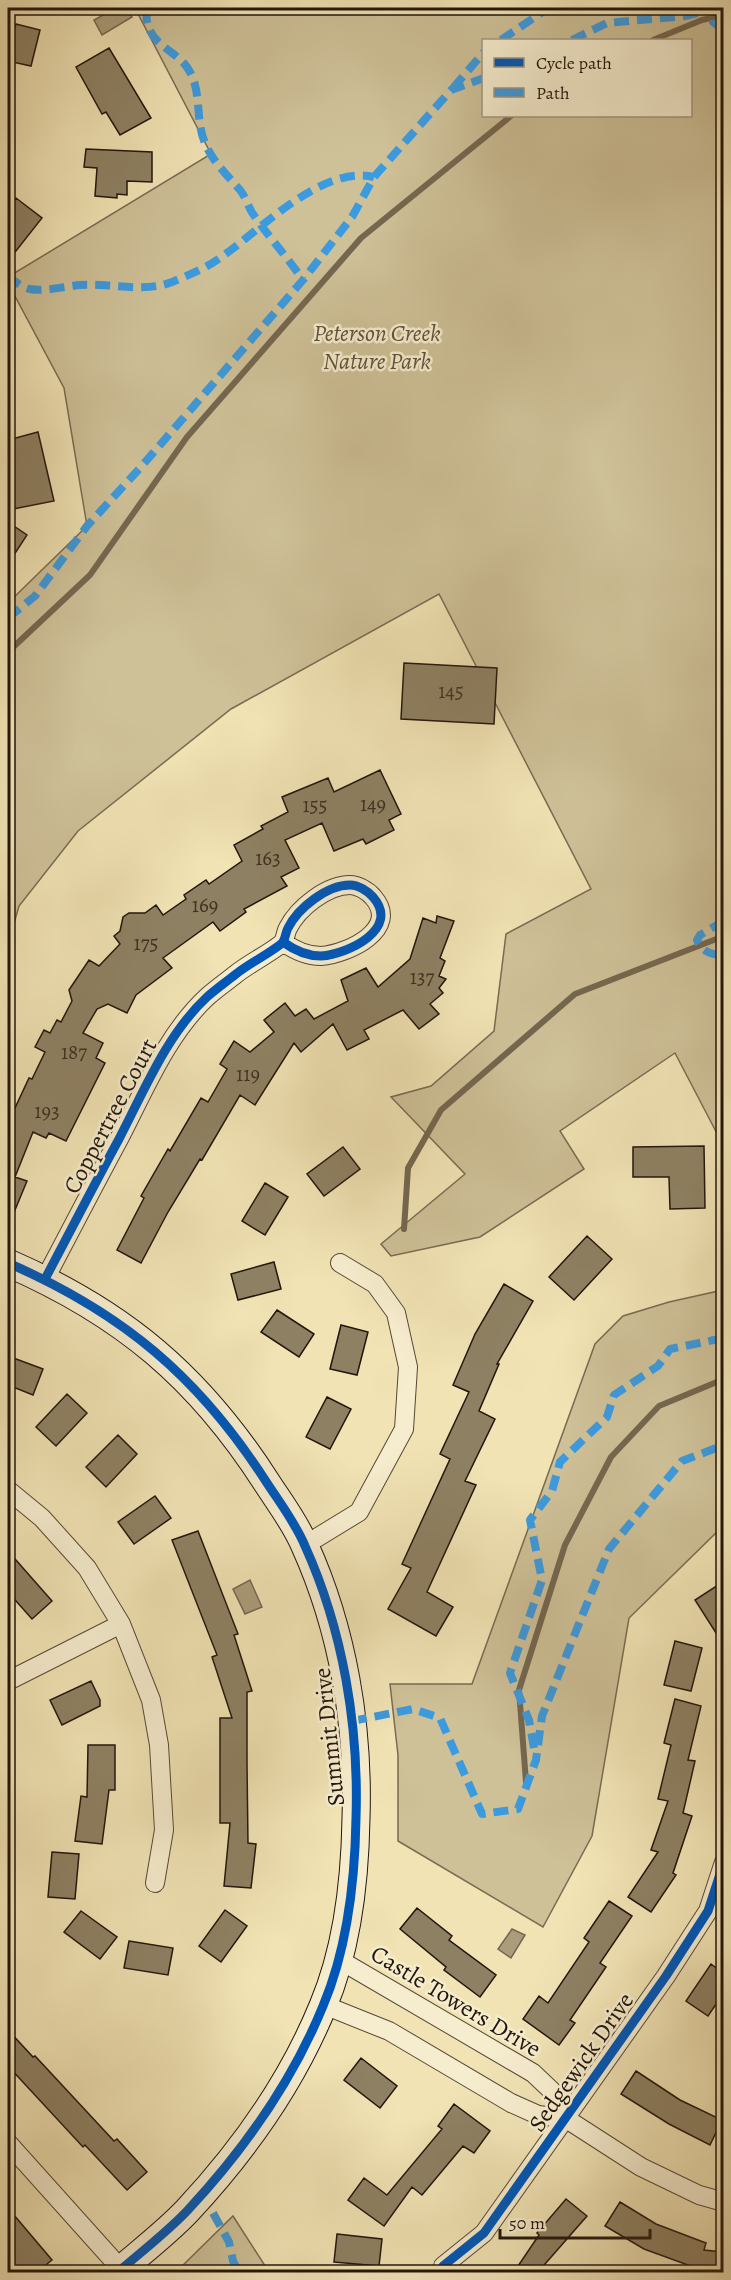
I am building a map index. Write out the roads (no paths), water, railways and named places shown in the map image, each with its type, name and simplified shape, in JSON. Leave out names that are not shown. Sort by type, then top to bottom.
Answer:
[{"type":"main road","name":"Summit Drive","points":[[8,1263],[45,1279],[109,1316],[162,1356],[204,1397],[253,1461],[305,1545],[339,1643],[352,1721],[357,1784],[355,1870],[338,1959],[324,2004],[295,2064],[264,2115],[235,2155],[186,2212],[120,2271]]},
{"type":"street","name":"Coppertree Court","points":[[45,1279],[172,1041],[207,997],[244,968],[283,942],[288,927],[310,903],[338,888],[350,885],[370,893],[382,910],[382,922],[374,934],[341,950],[321,956],[301,953],[283,942]]},
{"type":"street","points":[[305,1545],[359,1512],[404,1429],[408,1367],[396,1313],[375,1284],[340,1263]]},
{"type":"street","points":[[8,1490],[42,1518],[87,1568],[121,1624],[151,1700],[159,1745],[164,1830],[155,1882]]},
{"type":"street","points":[[8,1681],[121,1624]]},
{"type":"street","name":"Sedgewick Drive","points":[[443,2265],[484,2233],[666,1976],[716,1916],[723,1862]]},
{"type":"street","name":"Castle Towers Drive","points":[[338,1959],[533,2073],[551,2090],[565,2118]]},
{"type":"street","points":[[324,2004],[389,2031],[511,2103],[538,2115],[565,2118],[641,2167],[699,2194],[723,2202]]},
{"type":"street","points":[[8,2143],[120,2271]]},
{"type":"waterway","points":[[655,39],[702,20],[724,15]]},
{"type":"waterway","points":[[8,652],[90,575],[187,437],[361,238],[510,117]]},
{"type":"waterway","points":[[404,1229],[408,1168],[441,1110],[575,994],[724,936]]},
{"type":"waterway","points":[[526,1782],[519,1690],[565,1545],[611,1457],[659,1406],[724,1379]]},
{"type":"park label","name":"Peterson Creek Nature Park","points":[[377,347]]}]
